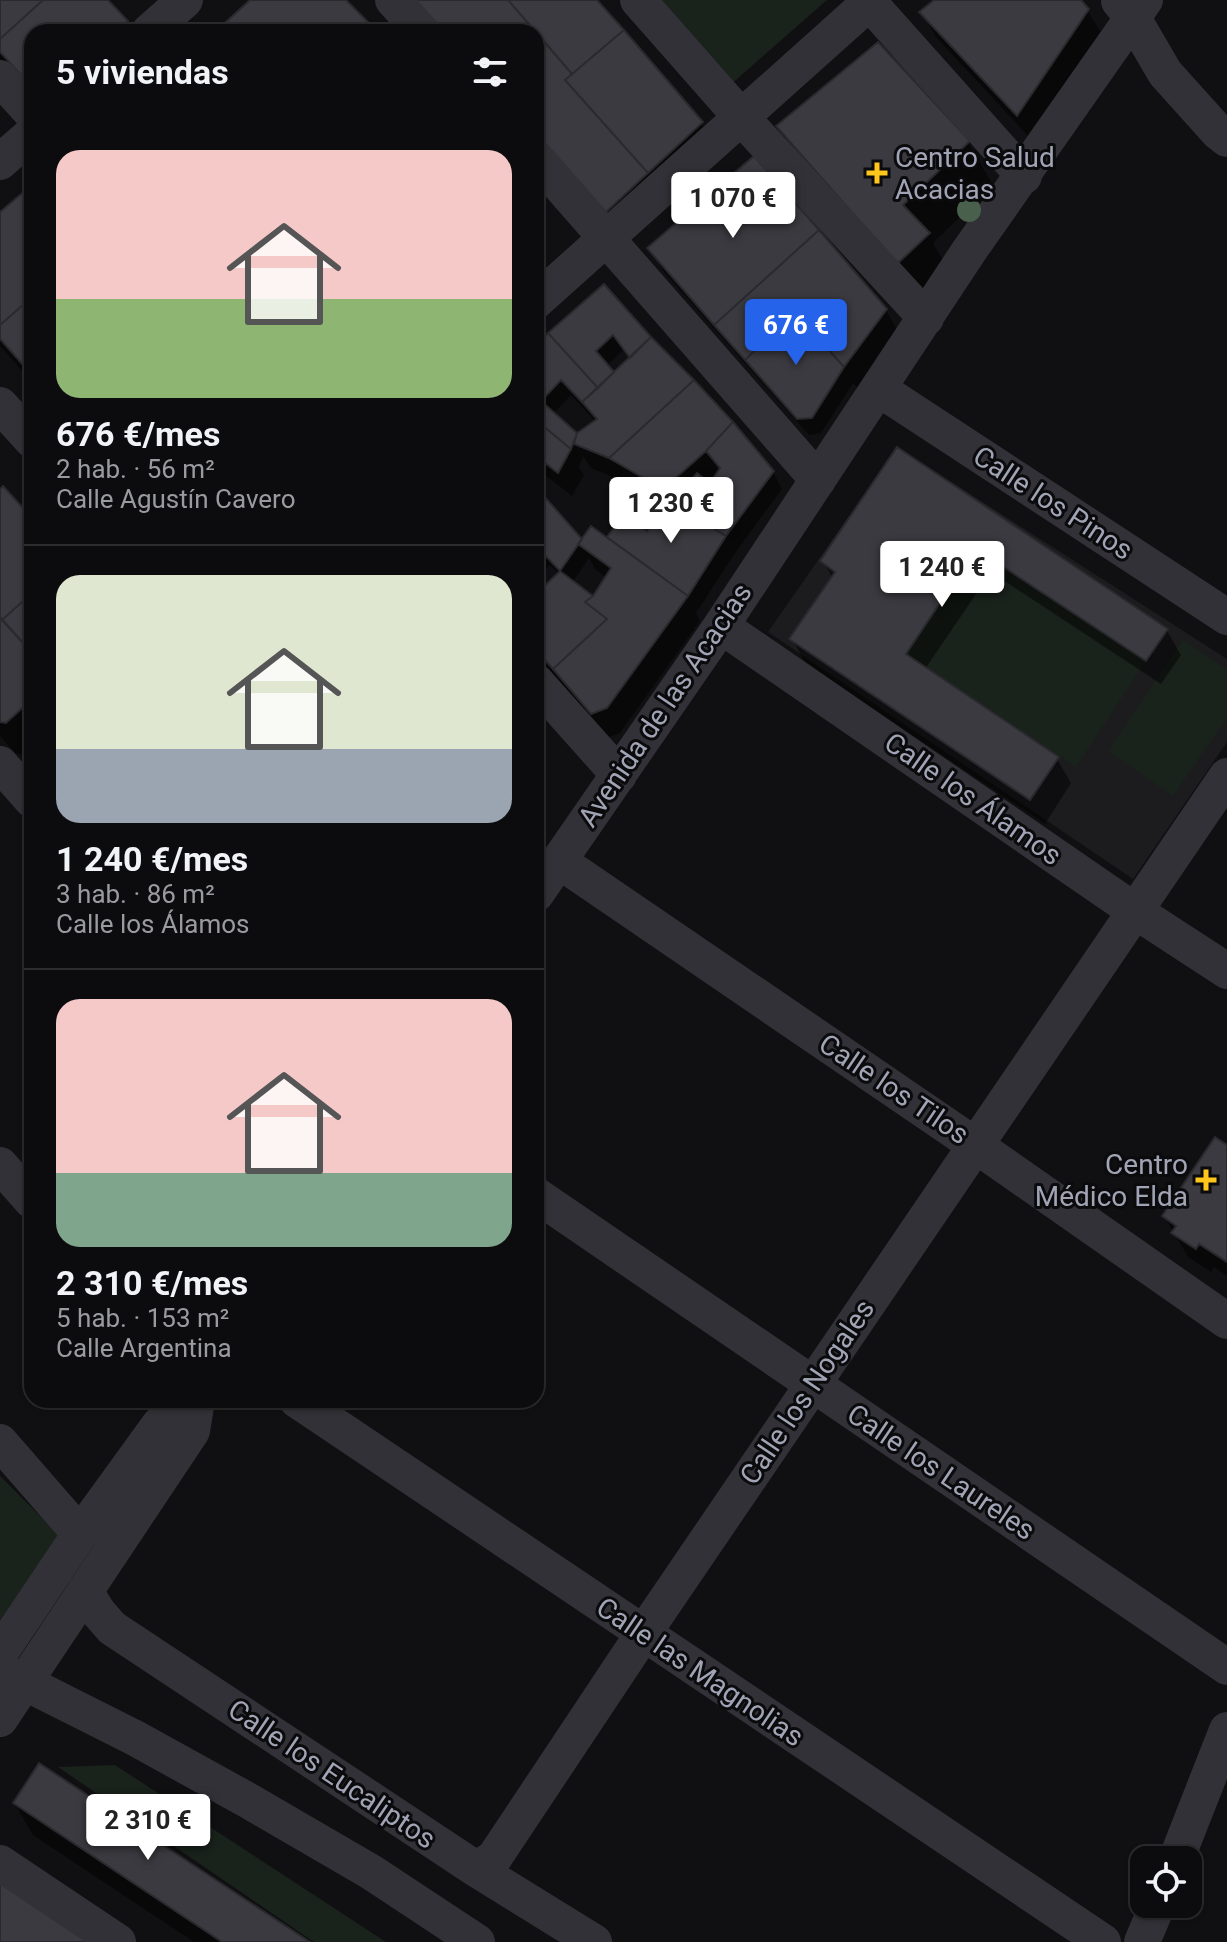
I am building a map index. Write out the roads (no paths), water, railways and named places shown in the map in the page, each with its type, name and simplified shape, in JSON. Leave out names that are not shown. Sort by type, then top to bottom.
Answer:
[{"type":"street","points":[[148,19],[185,0]]},
{"type":"street","points":[[393,0],[415,24]]},
{"type":"street","points":[[638,0],[926,318]]},
{"type":"street","points":[[544,294],[869,1],[1024,176]]},
{"type":"street","points":[[1132,6],[1165,73],[1227,139]]},
{"type":"street","name":"Avenida de las Acacias","points":[[544,883],[721,626],[969,251],[1024,176],[1132,6]]},
{"type":"street","points":[[0,78],[24,104]]},
{"type":"street","points":[[0,162],[24,141]]},
{"type":"street","points":[[544,167],[818,480]]},
{"type":"street","name":"Calle los Pinos","points":[[879,389],[1227,617]]},
{"type":"street","points":[[0,405],[24,431]]},
{"type":"street","name":"Calle los Álamos","points":[[721,626],[1227,971]]},
{"type":"street","points":[[544,691],[619,775]]},
{"type":"street","points":[[10,767],[24,788]]},
{"type":"street","name":"Calle los Nogales","points":[[476,1869],[494,1858],[1227,776]]},
{"type":"street","name":"Calle los Tilos","points":[[559,861],[1227,1321]]},
{"type":"street","points":[[0,1165],[24,1192]]},
{"type":"street","name":"Calle los Laureles","points":[[544,1201],[1227,1667]]},
{"type":"street","points":[[0,1653],[80,1534],[159,1425],[179,1408]]},
{"type":"street","points":[[0,1719],[12,1677],[85,1591],[192,1431],[196,1408]]},
{"type":"street","name":"Calle las Magnolias","points":[[309,1408],[1103,1942]]},
{"type":"street","points":[[0,1442],[80,1534]]},
{"type":"street","name":"Calle los Eucaliptos","points":[[85,1591],[112,1628],[476,1869],[594,1942]]},
{"type":"street","points":[[12,1677],[249,1801],[371,1872],[475,1941]]},
{"type":"street","points":[[1181,1846],[1227,1730]]},
{"type":"street","points":[[0,1863],[118,1942]]},
{"type":"street","points":[[1142,1942],[1152,1918]]},
{"type":"place","name":"Centro Salud Acacias","points":[[877,173]]},
{"type":"place","name":"Centro Médico Elda","points":[[1206,1180]]}]
